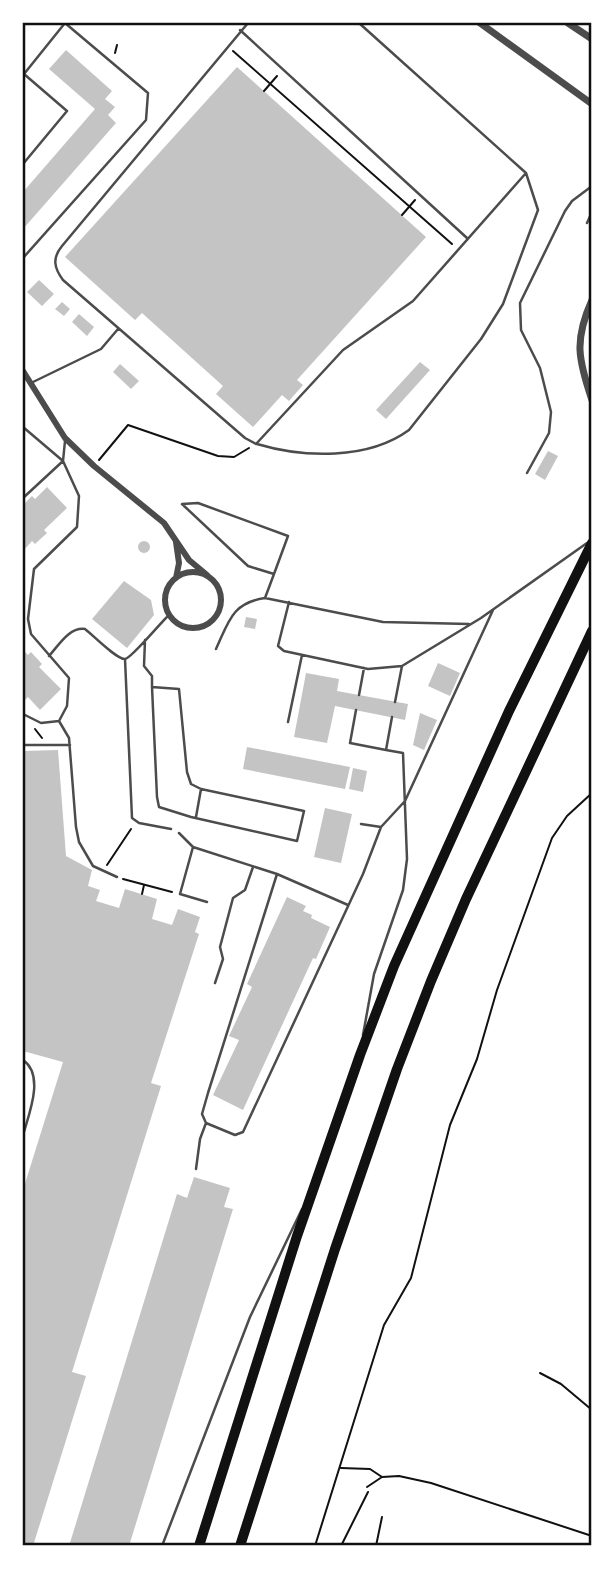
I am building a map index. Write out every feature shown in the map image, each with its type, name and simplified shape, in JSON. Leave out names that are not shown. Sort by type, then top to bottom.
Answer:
[{"type":"highway","points":[[199,1546],[297,1236],[394,966],[509,712],[592,541]]},
{"type":"highway","points":[[240,1546],[331,1262],[411,1031],[466,899],[592,631]]},
{"type":"street","points":[[480,23],[592,104]]},
{"type":"street","points":[[568,23],[592,39]]},
{"type":"street","points":[[592,300],[582,323],[579,343],[582,371],[592,400]]},
{"type":"street","points":[[23,371],[65,438],[94,466],[164,523],[189,560],[215,582],[222,603],[219,614],[200,628],[181,626],[169,615],[164,599],[167,588],[185,573],[206,575]]},
{"type":"street","points":[[175,539],[179,563],[176,578]]},
{"type":"lane","points":[[23,163],[67,111],[24,74],[65,23],[148,93],[146,120],[23,258]]},
{"type":"lane","points":[[248,23],[56,253],[55,264],[63,280],[245,438],[278,450],[331,454],[367,448],[397,439],[409,430],[481,339],[503,304],[538,210],[526,173],[360,23]]},
{"type":"lane","points":[[240,30],[467,237]]},
{"type":"lane","points":[[256,444],[343,350],[413,301],[526,173]]},
{"type":"lane","points":[[527,473],[549,433],[551,412],[540,368],[521,330],[520,303],[565,211],[580,194],[592,186]]},
{"type":"lane","points":[[587,223],[592,212]]},
{"type":"lane","points":[[30,384],[101,349],[119,328]]},
{"type":"lane","points":[[23,427],[63,461],[79,496],[77,527],[34,569],[28,619],[31,634],[69,678],[67,706],[59,721]]},
{"type":"lane","points":[[23,498],[63,461],[65,438]]},
{"type":"lane","points":[[265,598],[274,574],[288,536],[198,503],[182,504],[248,566],[274,574]]},
{"type":"lane","points":[[289,602],[278,646],[284,651],[364,668],[402,666],[492,610],[592,541]]},
{"type":"lane","points":[[216,649],[232,615],[240,606],[265,598],[383,622],[470,624]]},
{"type":"lane","points":[[277,874],[202,1114],[206,1123],[235,1135],[243,1132],[381,827],[405,801],[492,610]]},
{"type":"lane","points":[[49,656],[72,630],[80,628],[85,629],[117,656],[125,659],[132,657],[153,629],[169,615]]},
{"type":"lane","points":[[23,635],[31,634]]},
{"type":"lane","points":[[145,640],[144,666],[152,676],[152,687],[159,807],[196,819],[297,842],[304,811],[201,789],[191,784],[187,772],[179,689],[152,687]]},
{"type":"lane","points":[[288,722],[302,655]]},
{"type":"lane","points":[[125,659],[131,813],[135,822],[171,829]]},
{"type":"lane","points":[[395,702],[402,666]]},
{"type":"lane","points":[[359,695],[364,668]]},
{"type":"lane","points":[[356,710],[350,743],[403,753],[407,859],[403,890],[374,974],[360,1055]]},
{"type":"lane","points":[[24,716],[41,723],[59,721]]},
{"type":"lane","points":[[386,750],[392,717]]},
{"type":"lane","points":[[59,721],[69,738],[79,842],[93,866],[117,877]]},
{"type":"lane","points":[[23,745],[69,745]]},
{"type":"lane","points":[[196,819],[201,789]]},
{"type":"lane","points":[[361,824],[381,827]]},
{"type":"lane","points":[[179,833],[193,847],[277,874],[348,905]]},
{"type":"lane","points":[[193,847],[180,894],[207,902]]},
{"type":"lane","points":[[215,983],[223,959],[220,947],[233,898],[245,890],[253,867]]},
{"type":"lane","points":[[23,1060],[31,1067],[34,1076],[33,1102],[23,1135]]},
{"type":"lane","points":[[196,1169],[200,1139],[206,1123]]},
{"type":"lane","points":[[162,1546],[250,1317],[320,1171]]},
{"type":"path","points":[[227,45],[457,249]]},
{"type":"path","points":[[264,91],[284,69]]},
{"type":"path","points":[[402,215],[420,194]]},
{"type":"path","points":[[94,466],[128,425],[218,456],[234,457],[256,444]]},
{"type":"path","points":[[24,716],[48,745]]},
{"type":"path","points":[[315,1546],[384,1325],[411,1278],[450,1125],[477,1059],[497,990],[552,838],[566,816],[592,793]]},
{"type":"path","points":[[102,871],[135,822]]},
{"type":"path","points":[[117,877],[180,894]]},
{"type":"path","points":[[142,894],[145,884]]},
{"type":"path","points":[[540,1373],[561,1384],[592,1410]]},
{"type":"path","points":[[340,1468],[370,1468],[382,1477]]},
{"type":"path","points":[[368,1487],[382,1477],[399,1476],[431,1483],[592,1536]]},
{"type":"path","points":[[341,1546],[368,1492]]},
{"type":"path","points":[[376,1546],[382,1517]]},
{"type":"building","points":[[66,50],[112,91],[105,99],[115,107],[108,115],[116,123],[23,229],[23,192],[95,109],[49,69]]},
{"type":"building","points":[[237,67],[426,237],[297,380],[303,385],[289,401],[282,395],[253,427],[216,394],[223,386],[142,313],[135,320],[65,257]]},
{"type":"building","points":[[39,280],[54,294],[42,306],[27,292]]},
{"type":"building","points":[[62,302],[70,309],[64,316],[55,309]]},
{"type":"building","points":[[79,314],[94,327],[87,336],[72,322]]},
{"type":"building","points":[[420,362],[430,370],[386,419],[376,410]]},
{"type":"building","points":[[120,364],[139,381],[131,389],[113,372]]},
{"type":"building","points":[[548,451],[558,456],[545,480],[535,474]]},
{"type":"building","points":[[47,487],[67,508],[44,530],[47,533],[35,544],[32,541],[23,551],[23,505],[32,496],[35,499]]},
{"type":"building","points":[[144,541],[150,547],[144,553],[138,547]]},
{"type":"building","points":[[124,581],[151,600],[154,615],[127,648],[92,619]]},
{"type":"building","points":[[246,617],[257,619],[255,629],[244,627]]},
{"type":"building","points":[[23,650],[28,655],[31,652],[42,664],[39,667],[61,689],[40,710],[28,697],[25,700],[23,698]]},
{"type":"building","points":[[438,663],[460,673],[450,696],[428,686]]},
{"type":"building","points":[[306,673],[339,679],[337,691],[408,704],[405,720],[335,706],[327,743],[294,737]]},
{"type":"building","points":[[420,713],[437,720],[424,750],[413,745]]},
{"type":"building","points":[[247,747],[350,767],[345,789],[243,769]]},
{"type":"building","points":[[58,750],[66,856],[92,870],[88,886],[100,890],[96,901],[119,908],[125,889],[157,899],[152,919],[172,925],[178,909],[200,917],[195,932],[199,934],[151,1083],[161,1086],[72,1372],[86,1376],[33,1546],[23,1546],[23,1190],[63,1062],[23,1051],[23,751]]},
{"type":"building","points":[[353,768],[367,771],[363,792],[349,789]]},
{"type":"building","points":[[325,808],[352,814],[341,863],[314,857]]},
{"type":"building","points":[[287,897],[306,906],[303,911],[312,915],[311,918],[330,927],[243,1110],[213,1095],[239,1040],[229,1036],[252,987],[247,984]]},
{"type":"building","points":[[194,1177],[230,1188],[224,1207],[233,1209],[129,1546],[69,1546],[177,1194],[187,1198]]}]
